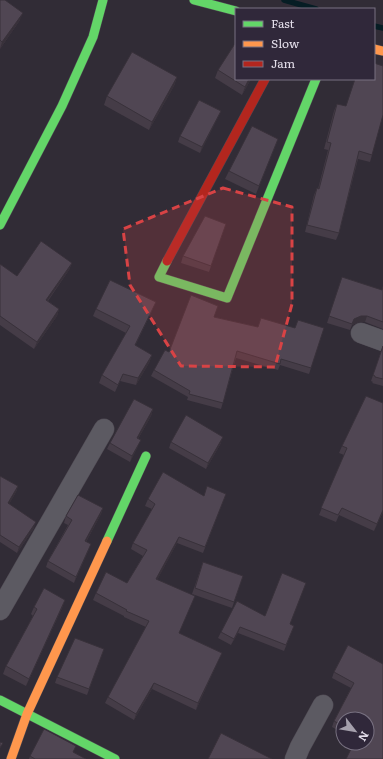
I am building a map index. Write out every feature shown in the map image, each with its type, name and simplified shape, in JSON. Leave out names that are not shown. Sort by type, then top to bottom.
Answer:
[{"type":"street","points":[[0,226],[62,106],[92,36],[103,0]]},
{"type":"street","points":[[194,0],[216,3],[235,11]]},
{"type":"street","points":[[264,80],[159,278],[226,298],[316,80]]},
{"type":"street","points":[[361,333],[383,342]]},
{"type":"street","points":[[0,610],[104,429]]},
{"type":"street","points":[[11,759],[27,714],[146,456]]},
{"type":"street","points":[[0,700],[115,759]]},
{"type":"street","points":[[296,759],[300,747],[323,705]]},
{"type":"highlighted area","points":[[223,188],[292,207],[292,304],[275,367],[181,366],[130,285],[123,229]]},
{"type":"building","points":[[0,0],[5,0],[23,13],[2,42],[0,40]]},
{"type":"building","points":[[235,44],[235,80],[248,80],[245,87],[218,70]]},
{"type":"building","points":[[132,52],[177,77],[152,122],[107,96]]},
{"type":"building","points":[[375,63],[383,66],[383,115],[372,155],[359,151],[339,233],[307,225],[317,188],[319,189],[331,143],[327,142],[337,104],[346,106],[355,80],[375,80]]},
{"type":"building","points":[[199,100],[221,111],[202,147],[180,136]]},
{"type":"building","points":[[252,126],[278,139],[259,186],[229,171]]},
{"type":"building","points":[[205,216],[226,224],[211,266],[183,256]]},
{"type":"building","points":[[41,241],[72,263],[46,300],[59,309],[37,342],[0,316],[0,264],[17,276]]},
{"type":"building","points":[[342,277],[382,290],[383,287],[383,322],[367,316],[361,316],[354,319],[352,324],[329,316]]},
{"type":"building","points":[[110,280],[156,302],[135,345],[152,355],[138,378],[123,374],[118,385],[102,375],[130,326],[96,309]]},
{"type":"building","points":[[191,295],[218,306],[214,317],[258,327],[261,318],[295,328],[298,320],[324,328],[311,368],[281,359],[280,364],[237,351],[223,403],[189,394],[190,391],[154,370],[165,350],[169,352]]},
{"type":"building","points":[[383,346],[383,379],[373,375]]},
{"type":"building","points":[[366,396],[383,403],[383,510],[377,524],[342,508],[338,515],[321,508],[347,448],[342,446]]},
{"type":"building","points":[[134,399],[153,409],[137,438],[141,440],[132,456],[110,443]]},
{"type":"building","points":[[186,415],[223,437],[208,463],[171,442]]},
{"type":"building","points":[[163,472],[204,496],[207,486],[226,494],[205,547],[179,537],[156,579],[195,596],[179,633],[222,653],[198,703],[154,683],[136,714],[108,697],[149,621],[126,611],[127,610],[96,593],[106,572],[127,583],[147,550],[133,543],[155,504],[148,499]]},
{"type":"building","points":[[0,476],[18,486],[8,503],[36,522],[19,547],[0,535]]},
{"type":"building","points":[[78,495],[103,508],[85,541],[91,544],[76,577],[48,561],[72,520],[66,516]]},
{"type":"building","points":[[203,562],[243,576],[234,602],[195,588]]},
{"type":"building","points":[[282,573],[306,583],[290,624],[294,626],[286,645],[240,627],[234,639],[221,632],[237,601],[265,616]]},
{"type":"building","points":[[44,588],[65,600],[29,679],[6,666],[37,609],[34,607]]},
{"type":"building","points":[[75,638],[104,649],[89,689],[57,677]]},
{"type":"building","points":[[348,645],[383,664],[383,759],[346,759],[350,751],[375,751],[375,711],[339,711],[354,683],[334,672]]},
{"type":"building","points":[[44,729],[76,746],[73,752],[86,759],[35,759],[30,756]]},
{"type":"building","points":[[221,733],[272,759],[208,759]]},
{"type":"waterway","points":[[284,0],[312,8]]},
{"type":"waterway","points":[[375,26],[383,28]]},
{"type":"traffic: fast","points":[[0,225],[62,106],[93,37],[103,0]]},
{"type":"traffic: fast","points":[[194,0],[235,11]]},
{"type":"traffic: fast","points":[[167,261],[159,277],[227,298],[316,80]]},
{"type":"traffic: fast","points":[[107,541],[146,456]]},
{"type":"traffic: fast","points":[[0,700],[115,759]]},
{"type":"traffic: slow","points":[[375,49],[383,51]]},
{"type":"traffic: slow","points":[[11,759],[27,714],[107,541]]},
{"type":"traffic: jam","points":[[167,261],[264,80]]}]
